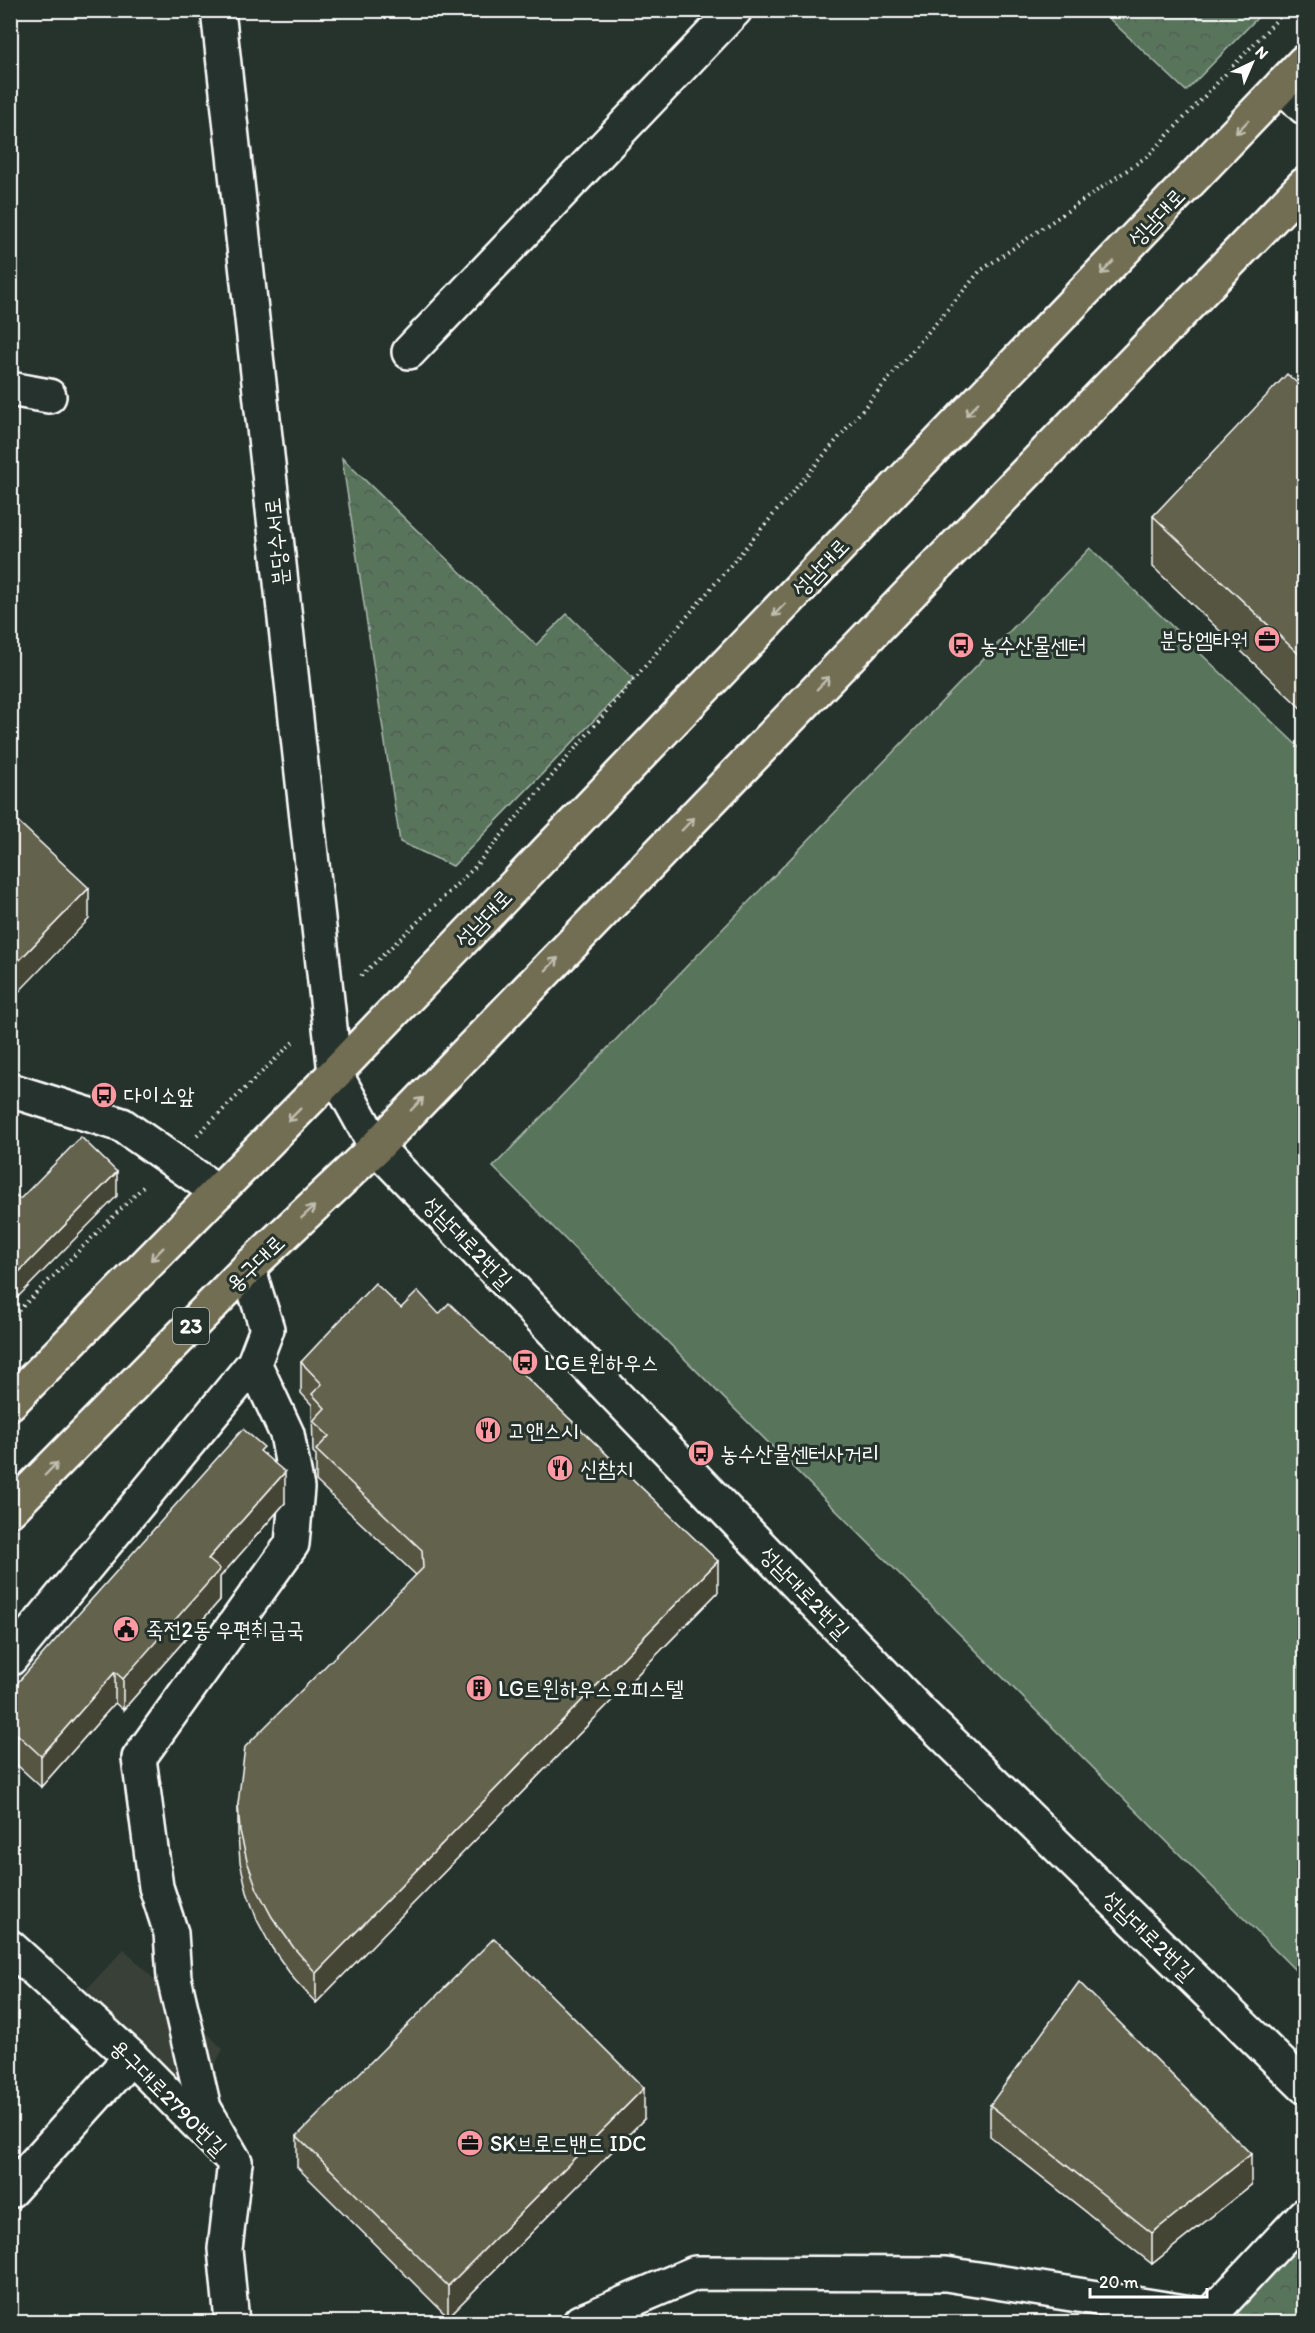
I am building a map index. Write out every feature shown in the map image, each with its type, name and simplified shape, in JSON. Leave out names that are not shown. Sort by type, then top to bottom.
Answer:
[{"type":"main road","name":"성남대로","points":[[335,1073],[1293,96],[1305,62]]},
{"type":"main road","points":[[376,1146],[1305,184]]},
{"type":"main road","points":[[10,1402],[335,1073]]},
{"type":"main road","name":"용구대로","points":[[10,1510],[248,1268],[376,1146]]},
{"type":"street","name":"분당수서로","points":[[218,10],[335,1073]]},
{"type":"street","points":[[409,352],[735,10]]},
{"type":"street","points":[[10,389],[49,396]]},
{"type":"street","name":"성남대로2번길","points":[[335,1073],[376,1146],[921,1713],[1305,2086]]},
{"type":"street","points":[[10,1090],[122,1125],[218,1192]]},
{"type":"street","points":[[10,1659],[254,1363],[267,1329],[248,1268]]},
{"type":"street","points":[[235,2162],[204,2108],[174,1978],[171,1933],[156,1887],[139,1758],[292,1544],[297,1488],[287,1434],[254,1363]]},
{"type":"street","name":"용구대로2790번길","points":[[10,1947],[131,2057],[235,2162],[225,2249],[232,2322]]},
{"type":"street","points":[[10,2191],[131,2057]]},
{"type":"street","points":[[580,2322],[695,2273],[946,2274],[1211,2320],[1305,2215]]},
{"type":"path","points":[[10,1319],[171,1159],[473,869],[980,271],[1149,155],[1286,10]]},
{"type":"shaded area","points":[[124,1949],[223,2049],[194,2106],[82,1994]]},
{"type":"green space","points":[[1101,11],[1264,11],[1186,91]]},
{"type":"green space","points":[[342,458],[536,645],[567,614],[634,679],[453,866],[400,842]]},
{"type":"green space","points":[[1090,548],[1304,752],[1304,1979],[493,1167]]},
{"type":"green space","points":[[1304,2229],[1304,2322],[1250,2322],[1232,2309]]},
{"type":"building","name":"분당엠타워","points":[[1287,374],[1305,390],[1305,660],[1153,516]]},
{"type":"building","points":[[10,814],[89,888],[10,970]]},
{"type":"building","points":[[81,1137],[117,1172],[10,1281],[10,1190],[20,1199]]},
{"type":"building","name":"LG트윈하우스오피스텔","points":[[375,1283],[401,1308],[418,1291],[439,1314],[449,1303],[718,1561],[316,1973],[294,1948],[272,1917],[257,1889],[240,1831],[238,1804],[245,1747],[423,1568],[422,1550],[316,1450],[329,1436],[313,1421],[325,1408],[312,1394],[322,1384],[301,1362]]},
{"type":"building","points":[[243,1429],[264,1447],[260,1451],[285,1472],[208,1559],[220,1569],[123,1679],[115,1672],[41,1756],[17,1734],[12,1739],[10,1737],[10,1691]]},
{"type":"building","name":"SK브로드밴드 IDC","points":[[494,1938],[644,2088],[448,2286],[297,2136]]},
{"type":"building","points":[[1079,1982],[1251,2154],[1152,2233],[990,2105]]},
{"type":"place","name":"분당엠타워","points":[[1267,639]]},
{"type":"place","name":"농수산물센터","points":[[961,645]]},
{"type":"place","name":"다이소앞","points":[[104,1095]]},
{"type":"place","name":"LG트윈하우스","points":[[525,1362]]},
{"type":"place","name":"고앤스시","points":[[488,1430]]},
{"type":"place","name":"농수산물센터사거리","points":[[701,1453]]},
{"type":"place","name":"신참치","points":[[560,1468]]},
{"type":"place","name":"죽전2동 우편취급국","points":[[126,1629]]},
{"type":"place","name":"LG트윈하우스오피스텔","points":[[479,1688]]},
{"type":"place","name":"SK브로드밴드 IDC","points":[[470,2143]]}]
